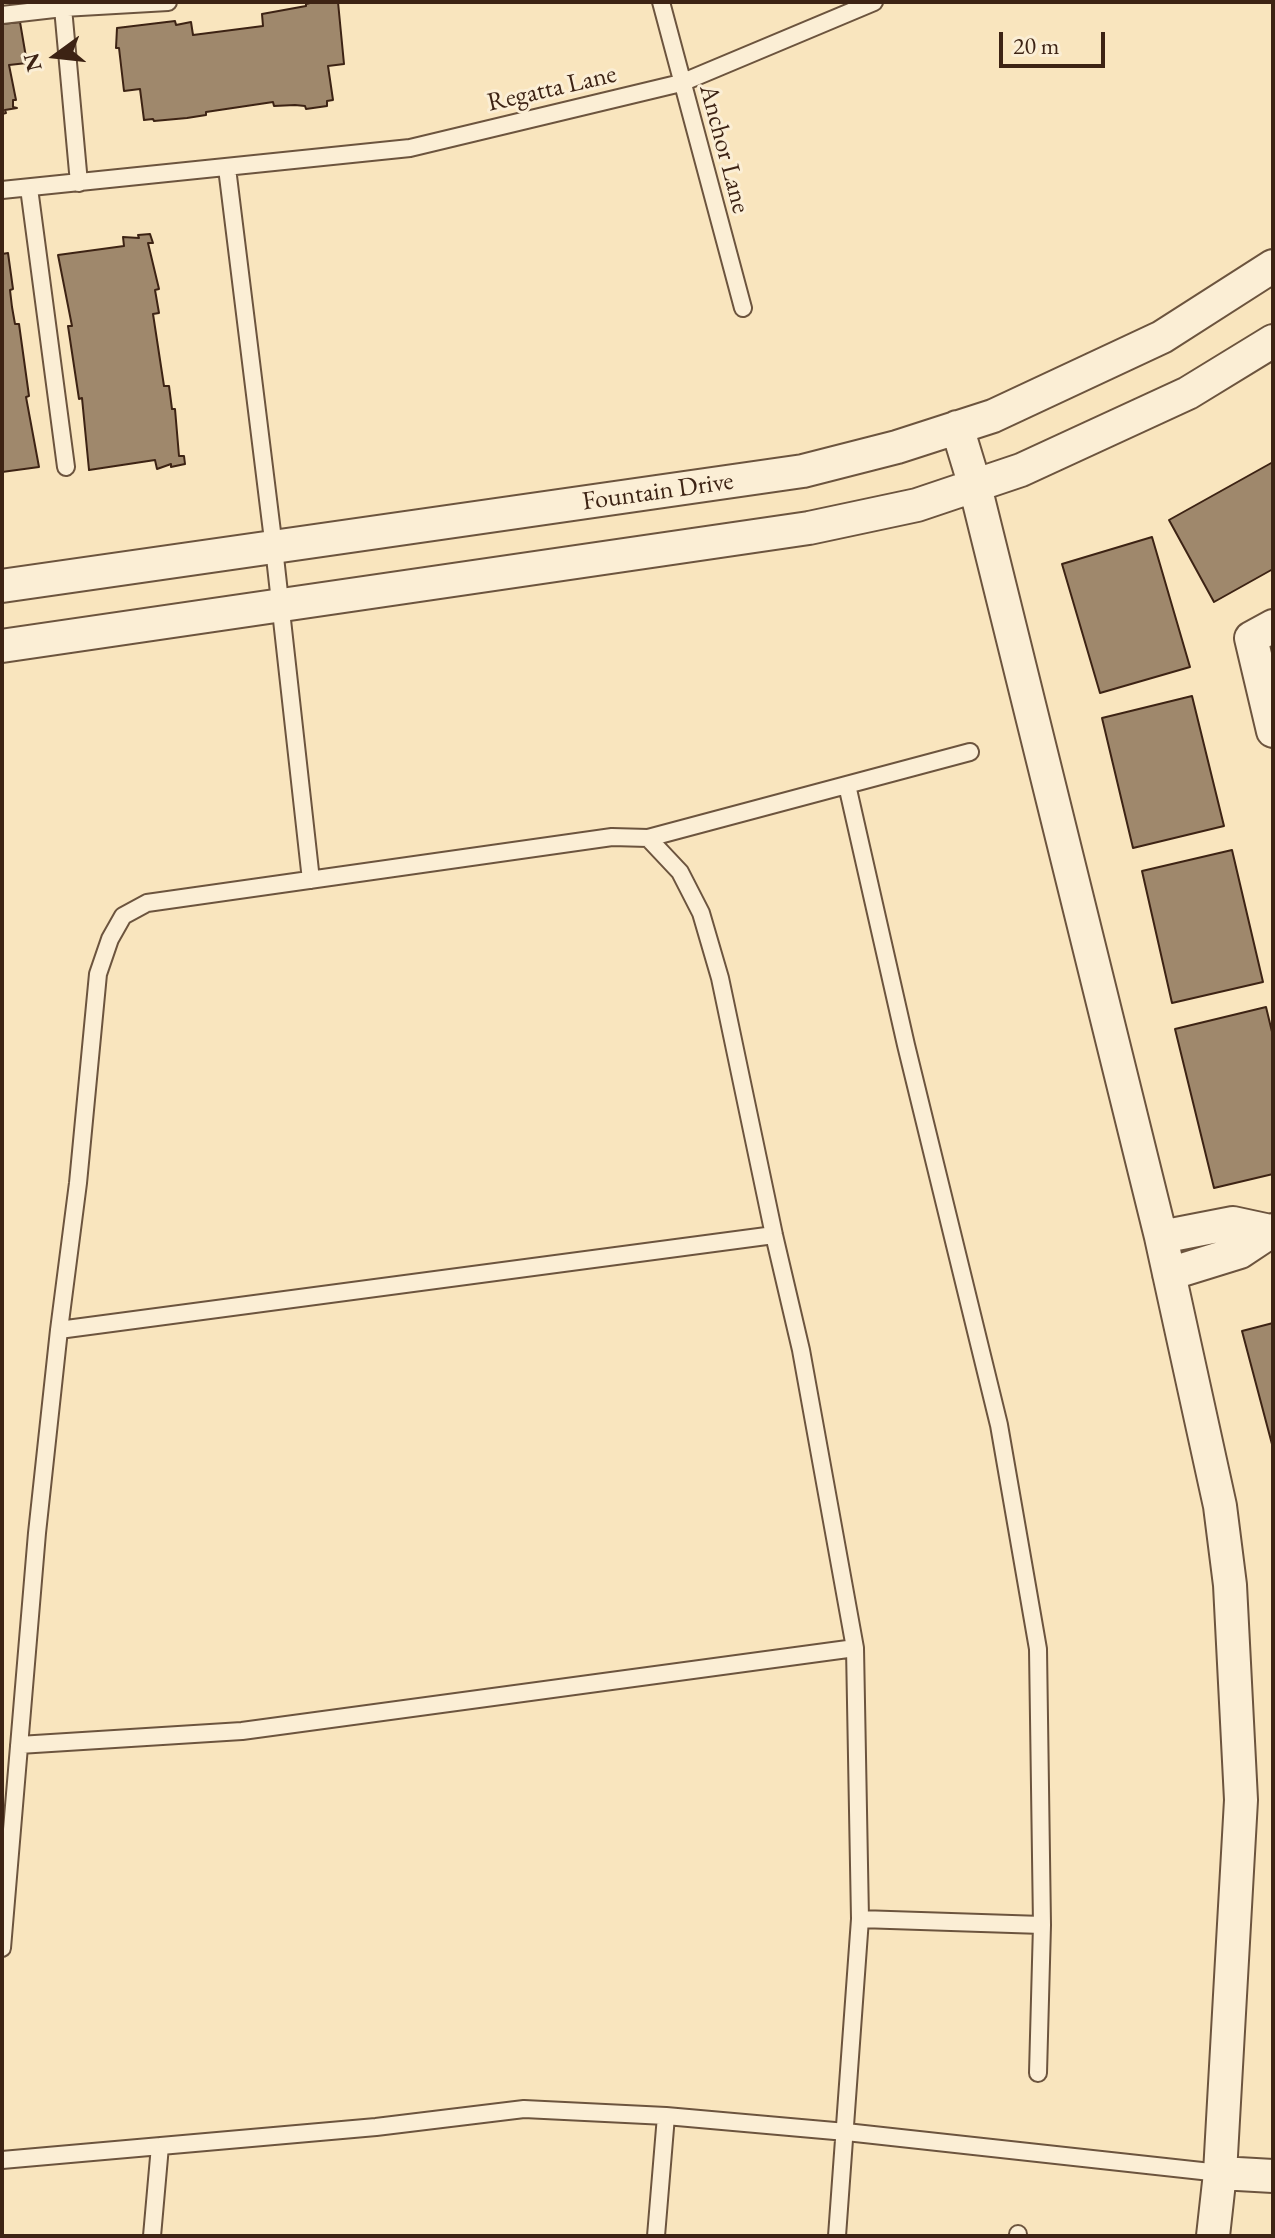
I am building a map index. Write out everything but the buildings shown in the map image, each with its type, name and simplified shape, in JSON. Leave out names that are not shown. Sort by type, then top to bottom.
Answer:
[{"type":"street","name":"Fountain Drive","points":[[2,586],[803,471],[897,447],[993,416],[1162,337],[1273,266]]},
{"type":"street","points":[[2,646],[809,528],[917,505],[1021,470],[1188,393],[1273,341]]},
{"type":"street","points":[[957,427],[975,486],[1161,1237],[1220,1506],[1230,1585],[1241,1800],[1220,2173],[1213,2236]]},
{"type":"street","points":[[1273,626],[1251,638],[1273,731]]},
{"type":"street","points":[[1161,1237],[1233,1223],[1272,1230]]},
{"type":"street","points":[[1169,1274],[1240,1252],[1272,1230]]},
{"type":"street","points":[[1220,2173],[1273,2176]]},
{"type":"lane","points":[[2,15],[168,2]]},
{"type":"lane","name":"Anchor Lane","points":[[661,2],[743,308]]},
{"type":"lane","name":"Regatta Lane","points":[[2,190],[410,148],[681,83],[874,2]]},
{"type":"lane","points":[[63,8],[79,183]]},
{"type":"lane","points":[[227,168],[311,880]]},
{"type":"lane","points":[[29,188],[66,467]]},
{"type":"lane","points":[[2,1948],[37,1533],[78,1183],[98,974],[123,916],[147,903],[612,837],[648,838],[970,752]]},
{"type":"lane","points":[[847,785],[906,1045],[999,1425],[1038,1649],[1042,1925],[1038,2073]]},
{"type":"lane","points":[[648,838],[680,872],[701,913],[720,978],[801,1350],[855,1648],[860,1919],[837,2236]]},
{"type":"lane","points":[[59,1330],[774,1235]]},
{"type":"lane","points":[[19,1745],[242,1731],[855,1648]]},
{"type":"lane","points":[[860,1919],[1042,1925]]},
{"type":"lane","points":[[2,2160],[376,2127],[524,2109],[666,2116],[846,2132],[1220,2173]]},
{"type":"lane","points":[[656,2236],[666,2116]]},
{"type":"lane","points":[[152,2236],[160,2146]]}]
